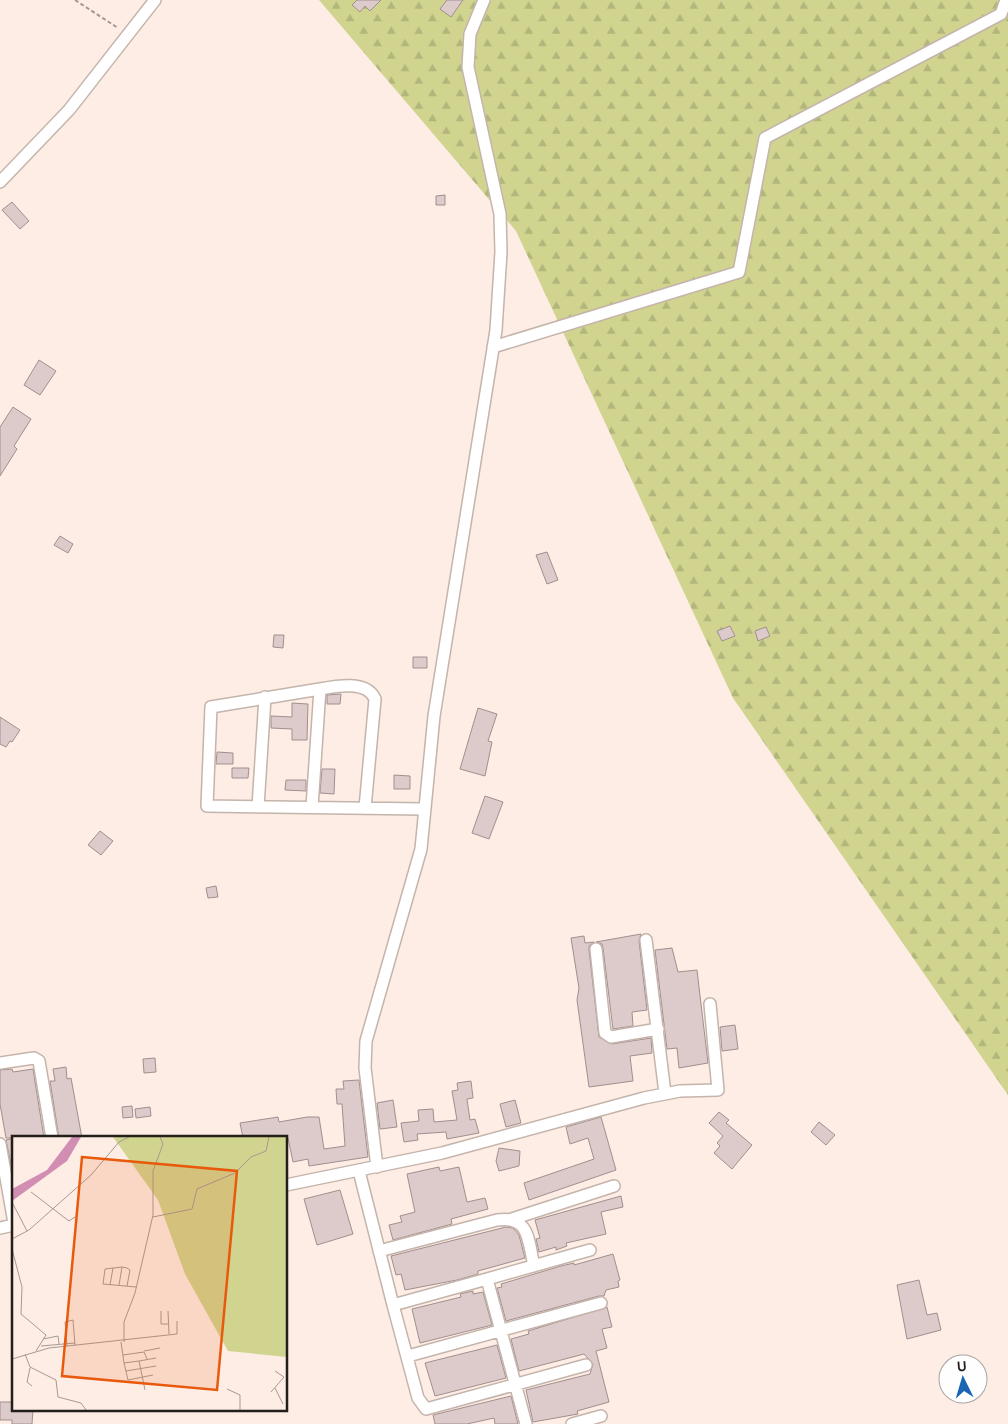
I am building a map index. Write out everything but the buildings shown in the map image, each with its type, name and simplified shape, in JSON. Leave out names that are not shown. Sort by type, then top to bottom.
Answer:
[{"type":"street","points":[[0,182],[69,110],[155,0]]},
{"type":"street","points":[[377,1167],[365,1068],[366,1042],[421,849],[423,812],[434,716],[493,347],[500,281],[500,214],[468,67],[470,34],[484,0]]},
{"type":"street","points":[[493,347],[739,272],[765,138],[1001,14],[1006,0]]},
{"type":"street","points":[[364,808],[375,699],[371,692],[358,687],[320,689],[211,707],[207,806],[364,808],[423,812]]},
{"type":"street","points":[[312,808],[320,689]]},
{"type":"street","points":[[258,807],[265,697]]},
{"type":"street","points":[[646,940],[665,1093]]},
{"type":"street","points":[[596,949],[605,1034],[611,1037],[658,1029]]},
{"type":"street","points":[[288,1184],[359,1171],[503,1138],[665,1093],[719,1088],[710,1004]]},
{"type":"street","points":[[0,1063],[34,1058],[38,1061],[52,1136]]},
{"type":"street","points":[[0,1144],[8,1209]]},
{"type":"street","points":[[359,1171],[418,1398],[426,1409],[586,1366]]},
{"type":"street","points":[[379,1251],[497,1220],[512,1219],[614,1186]]},
{"type":"street","points":[[512,1219],[518,1221],[524,1229],[534,1266]]},
{"type":"street","points":[[393,1306],[590,1250]]},
{"type":"street","points":[[487,1279],[526,1424]]},
{"type":"street","points":[[408,1356],[601,1304]]},
{"type":"street","points":[[572,1424],[601,1416]]},
{"type":"path","points":[[75,0],[128,35]]},
{"type":"green space","points":[[319,0],[1008,0],[1008,1095],[733,698],[516,231]]}]
